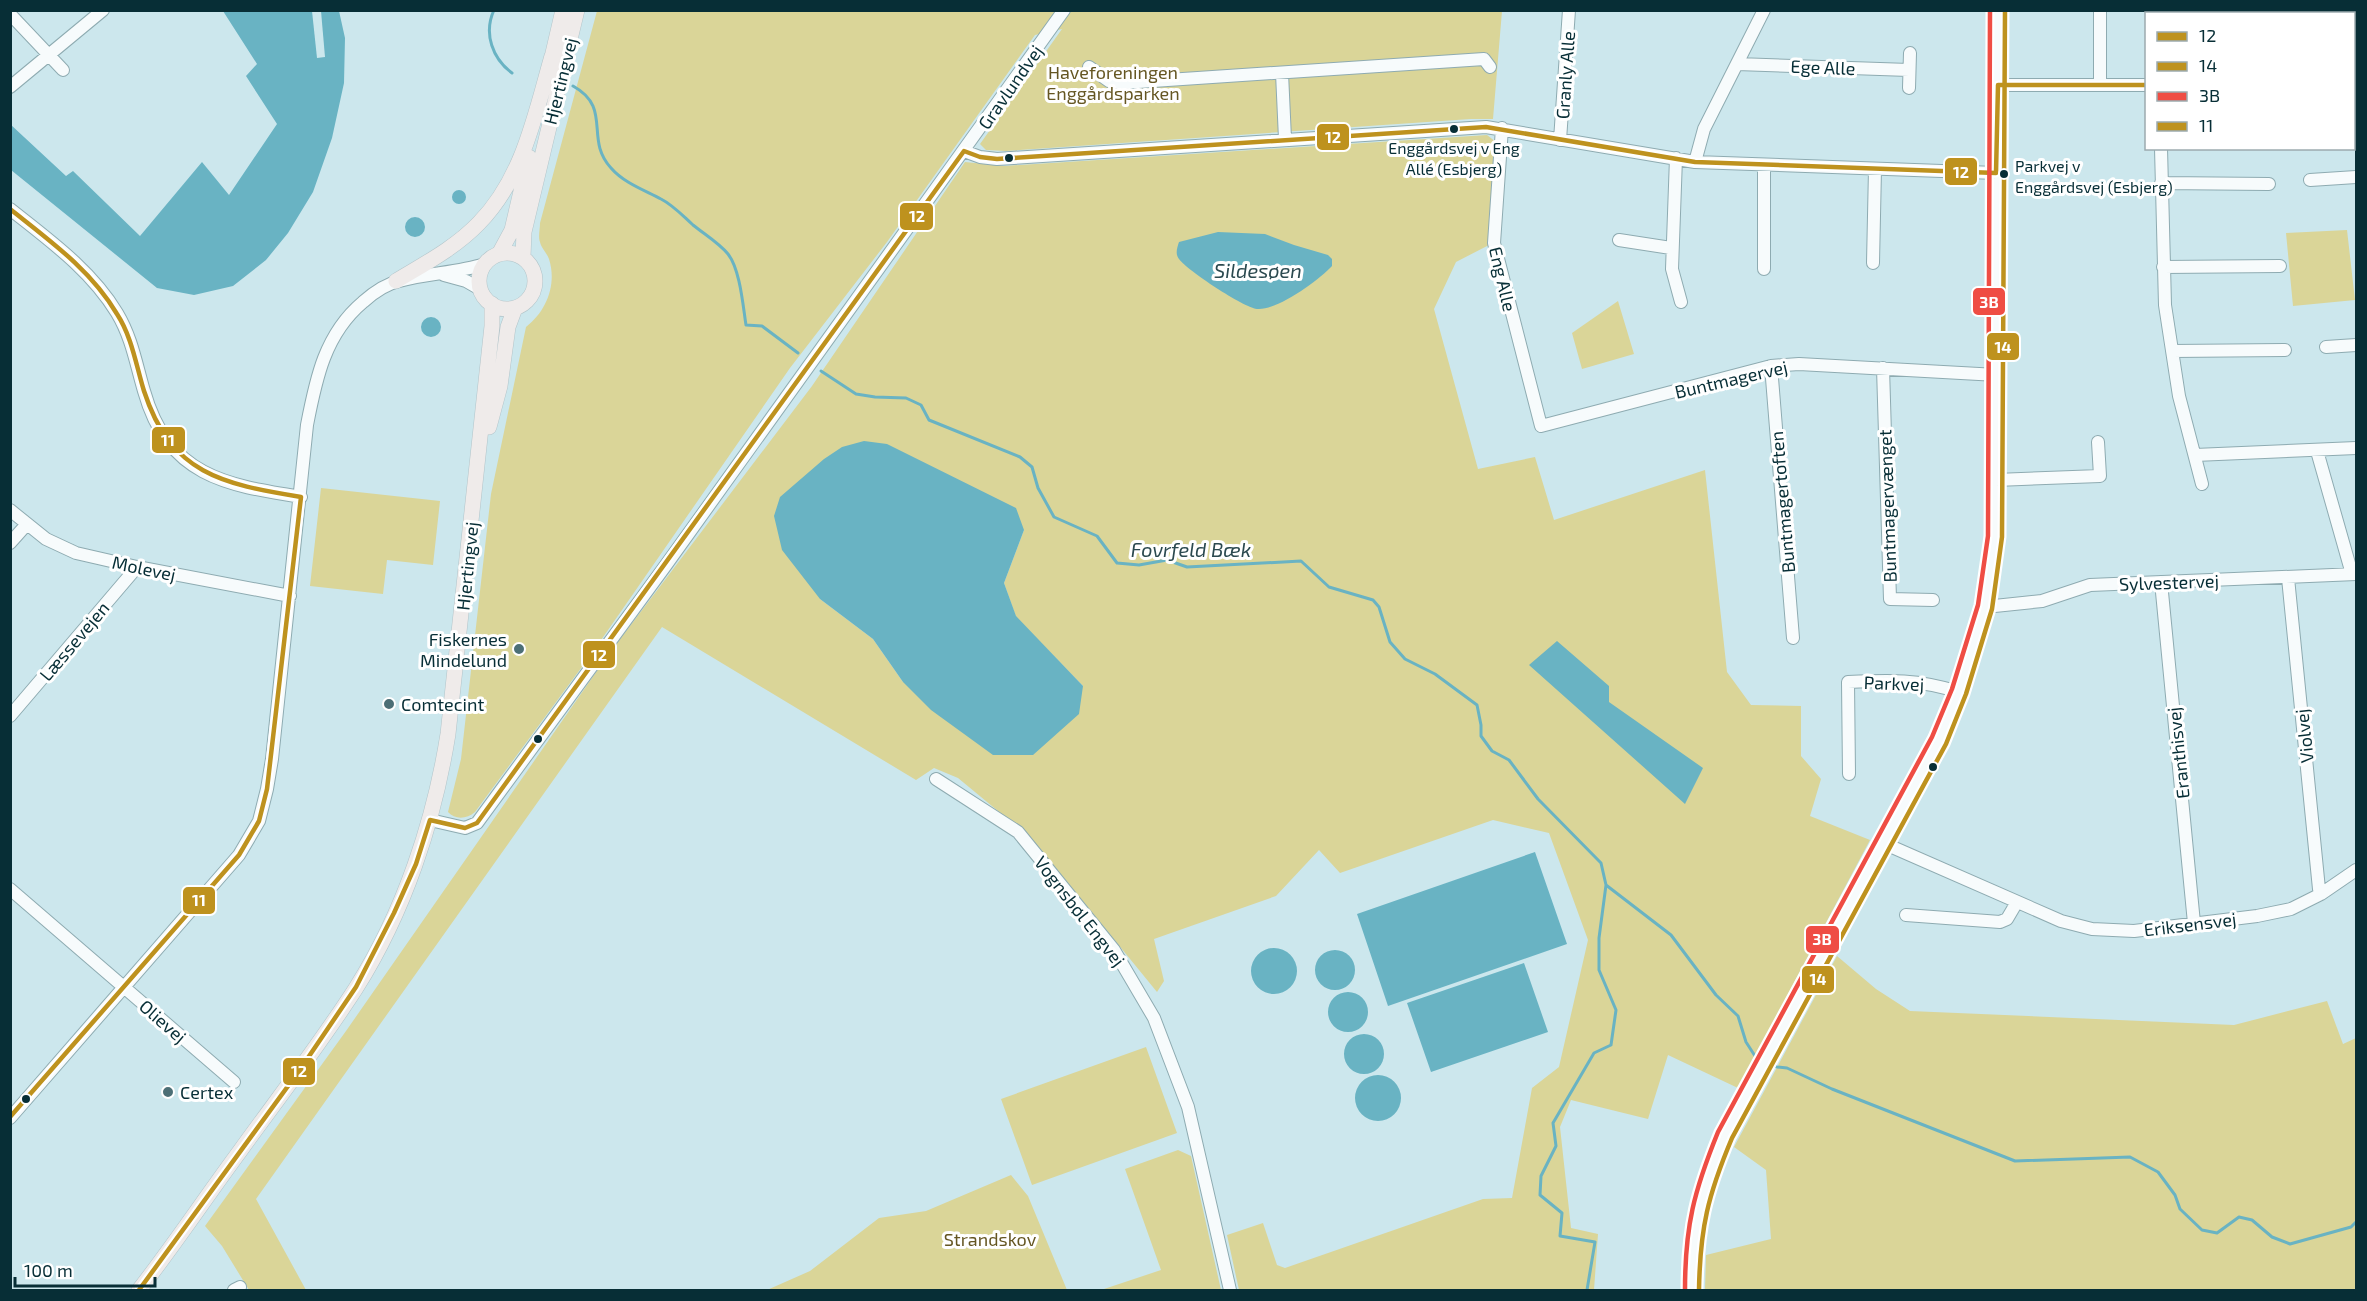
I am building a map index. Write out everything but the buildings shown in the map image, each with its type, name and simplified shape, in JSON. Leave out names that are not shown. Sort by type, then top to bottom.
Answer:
[{"type":"main road","name":"Hjertingvej","points":[[499,254],[512,230],[563,10]]},
{"type":"main road","name":"Hjertingvej","points":[[524,257],[524,232],[577,10]]},
{"type":"main road","points":[[396,281],[453,245],[478,224],[497,202],[516,169],[530,132],[552,56]]},
{"type":"main road","points":[[499,254],[516,254],[524,257],[534,272],[536,281],[530,298],[515,308],[507,309],[492,304],[480,289],[479,280],[485,264],[499,254]]},
{"type":"main road","name":"Hjertingvej","points":[[139,1290],[299,1071],[356,987],[376,951],[407,884],[430,820],[448,734],[477,473],[492,326],[492,304]]},
{"type":"main road","name":"Hjertingvej","points":[[477,473],[500,386],[508,327],[515,308]]},
{"type":"street","points":[[10,87],[103,10]]},
{"type":"street","name":"Gravlundvej","points":[[430,820],[465,828],[477,823],[1064,10]]},
{"type":"street","name":"Granly Alle","points":[[1560,140],[1569,10]]},
{"type":"street","points":[[1695,162],[1704,129],[1764,10]]},
{"type":"street","points":[[1692,1290],[1693,1249],[1698,1214],[1706,1180],[1725,1135],[1939,740],[1959,692],[1985,607],[1995,537],[1998,10]]},
{"type":"street","points":[[2100,10],[2100,85]]},
{"type":"street","points":[[10,14],[63,70]]},
{"type":"street","points":[[1909,88],[1910,53]]},
{"type":"street","points":[[1089,67],[1109,81],[1123,83],[1484,58],[1490,67]]},
{"type":"street","name":"Ege Alle","points":[[1737,64],[1910,70]]},
{"type":"street","points":[[1282,73],[1285,139]]},
{"type":"street","points":[[1998,85],[2145,85]]},
{"type":"street","points":[[964,151],[980,157],[997,159],[1486,127],[1695,162],[1996,173]]},
{"type":"street","name":"Eng Alle","points":[[1502,128],[1494,243],[1541,426]]},
{"type":"street","points":[[2161,150],[2165,306],[2180,396],[2202,484]]},
{"type":"street","points":[[1676,158],[1671,248],[1672,268],[1681,302]]},
{"type":"street","points":[[1764,165],[1764,269]]},
{"type":"street","points":[[1873,263],[1875,169]]},
{"type":"street","points":[[2310,180],[2356,177]]},
{"type":"street","points":[[2161,183],[2269,184]]},
{"type":"street","points":[[10,208],[81,268],[102,291],[129,336],[150,412],[162,434],[178,453],[198,469],[220,480],[247,488],[301,497]]},
{"type":"street","points":[[1619,240],[1671,248]]},
{"type":"street","points":[[10,1118],[239,855],[259,821],[272,759],[307,425],[315,383],[335,333],[352,311],[368,297],[396,281],[469,269],[485,264]]},
{"type":"street","points":[[2163,267],[2280,266]]},
{"type":"street","points":[[436,275],[466,281],[480,289]]},
{"type":"street","points":[[2326,347],[2356,345]]},
{"type":"street","points":[[2172,351],[2285,350]]},
{"type":"street","name":"Buntmagervej","points":[[1541,426],[1771,366],[1799,364],[1997,375]]},
{"type":"street","name":"Buntmagertoften","points":[[1771,366],[1793,638]]},
{"type":"street","name":"Buntmagervænget","points":[[1883,368],[1890,600],[1933,600]]},
{"type":"street","points":[[1996,480],[2100,476],[2098,442]]},
{"type":"street","points":[[2195,455],[2356,448]]},
{"type":"street","points":[[2317,451],[2354,574]]},
{"type":"street","name":"Molevej","points":[[10,510],[61,547],[76,553],[290,596]]},
{"type":"street","points":[[10,543],[27,524]]},
{"type":"street","name":"Læssevejen","points":[[10,716],[137,567]]},
{"type":"street","name":"Sylvestervej","points":[[1985,607],[2042,601],[2091,585],[2354,574]]},
{"type":"street","name":"Violvej","points":[[2288,578],[2321,894]]},
{"type":"street","name":"Eranthisvej","points":[[2161,582],[2194,923]]},
{"type":"street","name":"Parkvej","points":[[1849,774],[1848,682],[1905,680],[1936,685],[1959,692]]},
{"type":"street","name":"Vognsbøl Engvej","points":[[936,779],[1018,832],[1114,950],[1154,1018],[1188,1107],[1230,1290]]},
{"type":"street","name":"Eriksensvej","points":[[1883,843],[2061,921],[2092,929],[2134,931],[2257,916],[2291,909],[2321,894],[2356,870]]},
{"type":"street","name":"Olievej","points":[[10,889],[234,1082]]},
{"type":"street","points":[[1906,915],[2000,922],[2007,919],[2017,902]]},
{"type":"green space","name":"Haveforeningen Enggårdsparken","points":[[597,11],[1502,11],[1493,119],[1006,151],[986,150],[980,144],[1062,29],[1035,35],[887,242],[790,368],[590,656],[475,812],[465,817],[458,817],[448,812],[461,759],[491,494],[526,327],[545,305],[551,287],[549,259],[539,240],[540,223]]},
{"type":"green space","points":[[1487,135],[1496,142],[1489,245],[1456,262],[1434,309],[1478,469],[1535,457],[1554,520],[1705,470],[1727,672],[1751,705],[1801,706],[1801,756],[1821,779],[1810,816],[1870,840],[1738,1088],[1668,1055],[1648,1119],[1571,1100],[1560,1127],[1571,1228],[1598,1234],[1594,1290],[1239,1290],[1227,1235],[1263,1223],[1277,1265],[1285,1268],[1483,1199],[1512,1198],[1532,1088],[1559,1067],[1588,940],[1549,833],[1493,820],[1340,873],[1319,850],[1276,896],[1154,939],[1164,981],[1157,992],[1032,839],[958,778],[934,768],[916,780],[662,627],[256,1199],[306,1290],[249,1290],[222,1246],[205,1226],[346,1031],[608,655],[812,386],[965,162],[1004,166]],"holes":[[[1024,530],[1004,583],[1016,617],[1083,686],[903,682],[873,639],[820,599]]]},
{"type":"green space","points":[[2347,230],[2355,300],[2293,306],[2286,233]]},
{"type":"green space","points":[[1618,301],[1634,354],[1582,369],[1572,333]]},
{"type":"green space","points":[[321,488],[440,501],[433,565],[387,560],[383,594],[310,586]]},
{"type":"green space","points":[[1837,956],[1876,989],[1910,1011],[2234,1025],[2327,1001],[2343,1044],[2356,1038],[2356,1290],[1705,1290],[1706,1255],[1771,1239],[1766,1170],[1734,1147]]},
{"type":"green space","points":[[1146,1047],[1177,1133],[1032,1185],[1001,1099]]},
{"type":"green space","points":[[1178,1150],[1191,1156],[1221,1290],[1101,1290],[1161,1270],[1125,1169]]},
{"type":"green space","name":"Strandskov","points":[[1011,1175],[1028,1196],[1067,1290],[767,1290],[810,1271],[879,1218],[926,1211]]},
{"type":"water","points":[[223,11],[339,11],[345,38],[344,83],[332,138],[313,192],[288,233],[266,260],[233,286],[194,295],[157,288],[11,170],[10,124],[66,176],[73,171],[140,236],[202,162],[229,195],[277,124],[246,76],[257,64]]},
{"type":"water","points":[[456,190],[462,190],[466,197],[462,204],[456,204],[452,200],[452,194]]},
{"type":"water","points":[[415,217],[422,220],[425,227],[422,234],[415,237],[408,234],[405,227],[408,220]]},
{"type":"water","name":"Sildesøen","points":[[1218,232],[1265,234],[1328,255],[1332,259],[1332,266],[1318,279],[1286,300],[1265,308],[1250,307],[1216,288],[1184,265],[1178,257],[1179,242]]},
{"type":"water","points":[[431,317],[438,320],[441,327],[438,334],[431,337],[424,334],[421,327],[424,320]]},
{"type":"water","points":[[864,441],[887,444],[1016,508],[1024,530],[1004,583],[1016,616],[1083,686],[1079,714],[1033,755],[993,755],[931,710],[903,682],[873,639],[820,599],[782,550],[774,516],[780,497],[824,459],[842,447]]},
{"type":"water","points":[[1557,641],[1609,686],[1609,702],[1703,768],[1685,804],[1529,665]]},
{"type":"water","points":[[1535,852],[1567,944],[1388,1006],[1357,914]]},
{"type":"water","points":[[1274,948],[1290,955],[1297,971],[1290,987],[1274,994],[1258,987],[1251,971],[1258,955]]},
{"type":"water","points":[[1335,950],[1349,956],[1355,970],[1349,984],[1335,990],[1321,984],[1315,970],[1321,956]]},
{"type":"water","points":[[1524,963],[1548,1032],[1431,1072],[1407,1003]]},
{"type":"water","points":[[1348,992],[1356,993],[1362,998],[1367,1004],[1367,1020],[1362,1026],[1356,1031],[1348,1032],[1340,1031],[1334,1026],[1329,1020],[1328,1012],[1329,1004],[1334,998],[1340,993]]},
{"type":"water","points":[[1364,1034],[1378,1040],[1384,1054],[1378,1068],[1364,1074],[1350,1068],[1344,1054],[1350,1040]]},
{"type":"water","points":[[1378,1075],[1394,1082],[1401,1098],[1394,1114],[1378,1121],[1362,1114],[1355,1098],[1362,1082]]},
{"type":"pier","points":[[312,11],[321,11],[325,57],[317,58]]},
{"type":"waterway","name":"Fovrfeld Bæk","points":[[494,10],[490,28],[492,45],[500,61],[512,73]]},
{"type":"waterway","name":"Fovrfeld Bæk","points":[[573,86],[592,104],[599,146],[611,168],[628,182],[670,204],[716,242],[728,254],[735,269],[746,325],[762,326],[798,353]]},
{"type":"waterway","name":"Fovrfeld Bæk","points":[[821,371],[856,394],[906,398],[921,405],[929,420],[1020,457],[1032,467],[1038,488],[1054,517],[1097,536],[1117,563],[1139,565],[1167,560],[1187,567],[1301,561],[1329,587],[1373,600],[1379,607],[1390,642],[1405,659],[1435,674],[1477,705],[1481,736],[1492,751],[1509,760],[1538,799],[1601,863],[1606,885],[1671,935],[1716,995],[1738,1016],[1746,1042],[1755,1056],[1763,1060]]},
{"type":"waterway","points":[[1587,1290],[1595,1242],[1560,1236],[1562,1213],[1540,1195],[1541,1176],[1556,1146],[1553,1123],[1594,1053],[1611,1045],[1616,1010],[1599,970],[1599,938],[1606,885]]},
{"type":"waterway","points":[[1769,1063],[1787,1068],[1832,1089],[2015,1161],[2130,1157],[2158,1172],[2175,1195],[2180,1209],[2202,1230],[2217,1233],[2239,1217],[2252,1220],[2272,1237],[2290,1244],[2351,1227],[2356,1222]]},
{"type":"transit line","name":"3B","points":[[1685,1290],[1685,1267],[1692,1209],[1718,1132],[1932,737],[1952,689],[1978,605],[1988,536],[1990,10]]},
{"type":"transit line","name":"14","points":[[1699,1290],[1701,1248],[1707,1212],[1732,1138],[1946,744],[1966,694],[1992,609],[2002,537],[2005,10]]},
{"type":"transit line","name":"12","points":[[139,1290],[299,1071],[356,987],[416,864],[430,820],[465,828],[477,823],[964,151],[980,157],[997,159],[1486,127],[1695,162],[1996,173],[1998,85],[2145,85]]},
{"type":"transit line","name":"11","points":[[10,209],[68,257],[107,298],[126,332],[155,419],[169,441],[185,458],[224,480],[247,487],[301,497],[267,789],[259,821],[239,855],[10,1117]]},
{"type":"place","name":"Enggårdsvej v Eng Allé (Esbjerg)","points":[[1454,129]]},
{"type":"place","name":"Parkvej v Enggårdsvej (Esbjerg)","points":[[2004,174]]},
{"type":"place","name":"Fiskernes Mindelund","points":[[519,649]]},
{"type":"place","name":"Comtecint","points":[[389,704]]},
{"type":"place","name":"Certex","points":[[168,1092]]}]
